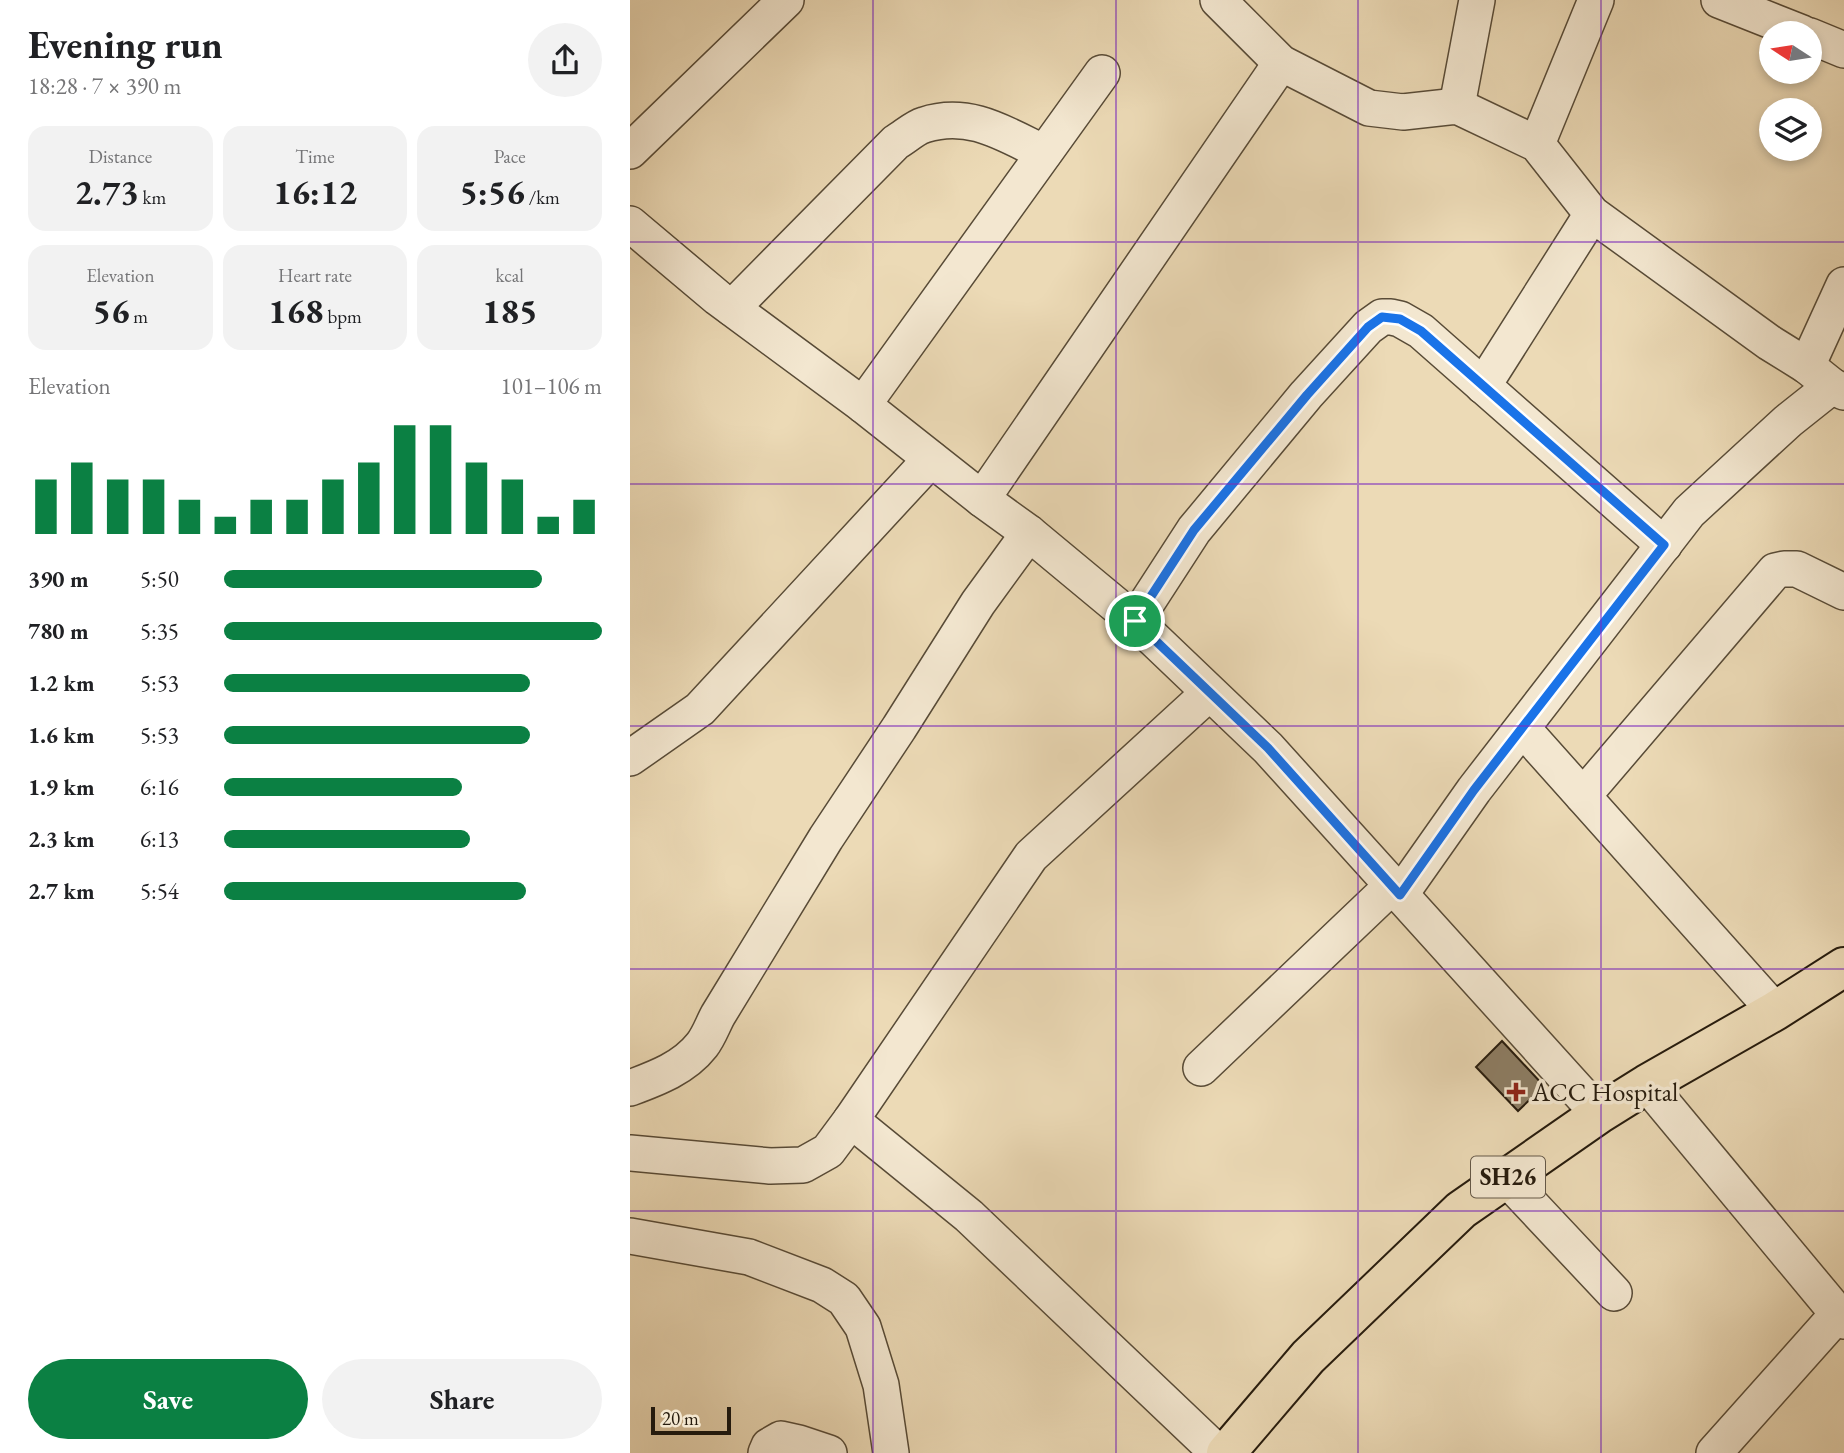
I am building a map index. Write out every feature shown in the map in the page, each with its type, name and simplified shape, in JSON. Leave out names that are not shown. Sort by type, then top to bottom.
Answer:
[{"type":"main road","name":"SH26","points":[[1226,1453],[1318,1347],[1461,1210],[1599,1114],[1775,1011],[1844,967]]},
{"type":"street","points":[[630,151],[786,0]]},
{"type":"street","points":[[1218,0],[1281,63],[1369,108],[1403,112],[1457,106],[1537,144],[1592,214],[1770,343],[1828,381]]},
{"type":"street","points":[[1457,106],[1477,0]]},
{"type":"street","points":[[1537,144],[1596,0]]},
{"type":"street","points":[[1719,0],[1772,21]]},
{"type":"street","points":[[1822,41],[1844,50]]},
{"type":"street","points":[[982,499],[1281,63]]},
{"type":"street","points":[[863,405],[1102,73]]},
{"type":"street","points":[[732,308],[896,142],[922,125],[953,119],[986,125],[1044,153]]},
{"type":"street","points":[[1483,386],[1592,214]]},
{"type":"street","points":[[630,224],[732,308],[1029,533],[1135,621],[1268,748],[1599,1114]]},
{"type":"street","points":[[1201,1068],[1396,890],[1689,512],[1828,381],[1844,285]]},
{"type":"street","points":[[1135,621],[1194,530],[1307,395],[1368,327],[1382,317],[1400,319],[1421,331],[1664,545]]},
{"type":"street","points":[[630,758],[700,709],[931,459]]},
{"type":"street","points":[[630,1088],[659,1077],[684,1063],[703,1044],[718,1014],[826,838],[978,603],[1029,533]]},
{"type":"street","points":[[1583,796],[1775,571],[1797,569],[1844,592]]},
{"type":"street","points":[[630,1153],[770,1166],[803,1165],[828,1151],[1031,856],[1209,693]]},
{"type":"street","points":[[1522,729],[1775,1011]]},
{"type":"street","points":[[1647,1084],[1841,1317],[1714,1453]]},
{"type":"street","points":[[851,1120],[969,1216],[1218,1453]]},
{"type":"street","points":[[1506,1178],[1614,1293]]},
{"type":"street","points":[[630,1236],[749,1257],[822,1285],[844,1299],[863,1326],[881,1385],[891,1453]]},
{"type":"street","points":[[766,1453],[769,1446],[781,1439],[829,1453]]},
{"type":"building","points":[[1502,1041],[1544,1086],[1518,1111],[1476,1067]]},
{"type":"place","name":"ACC Hospital","points":[[1516,1092]]},
{"type":"route","points":[[1382,317],[1400,319],[1421,331],[1664,545],[1474,790],[1400,895],[1268,748],[1135,621],[1194,530],[1307,395],[1368,327],[1382,317]]}]
